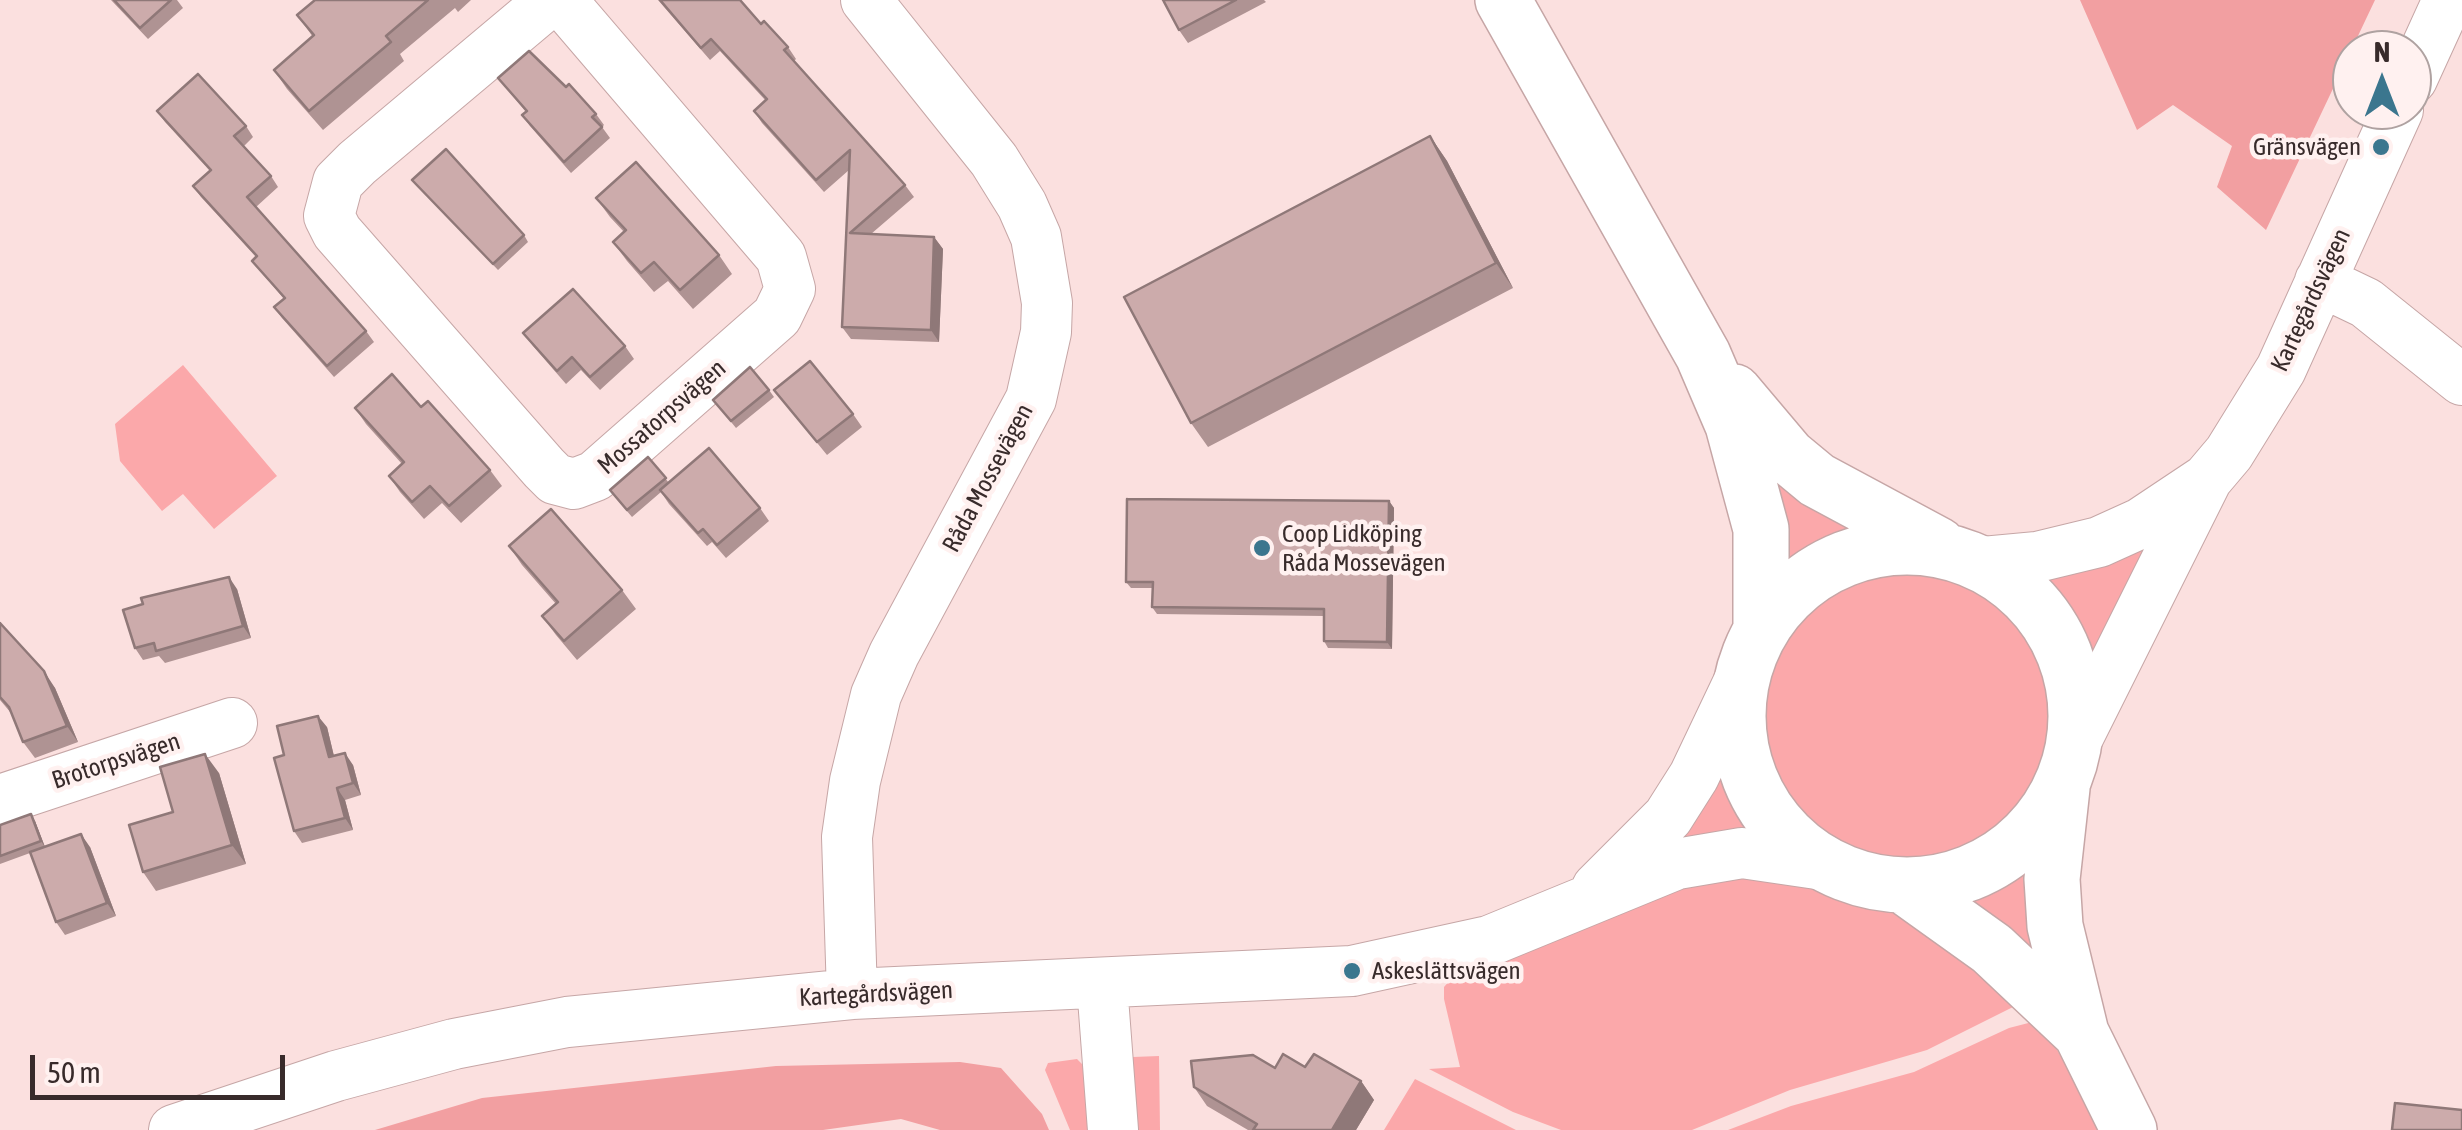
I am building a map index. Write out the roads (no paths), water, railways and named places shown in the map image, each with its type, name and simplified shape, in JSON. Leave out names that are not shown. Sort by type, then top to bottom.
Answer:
[{"type":"main road","points":[[1503,0],[1703,355],[1733,425],[1757,502],[1763,565],[1752,651],[1737,724],[1750,780],[1780,829],[1824,865],[1863,880],[1904,886],[1961,877],[2011,850],[2050,808],[2068,764]]},
{"type":"main road","points":[[1703,355],[1788,456],[1817,480],[1898,528],[1971,558],[2034,604],[2059,642],[2074,685],[2052,879],[2055,926],[2082,1034],[2129,1130]]},
{"type":"main road","points":[[1752,651],[1792,592],[1812,576],[1858,554],[1908,547],[1971,558]]},
{"type":"main road","points":[[1904,886],[1992,949],[2082,1034]]},
{"type":"street","name":"Mossatorpsvägen","points":[[551,0],[357,163],[338,182],[329,216],[337,232],[544,468],[555,479],[574,484],[606,466],[777,316],[790,289],[781,257],[561,0]]},
{"type":"street","name":"Råda Mossevägen","points":[[852,994],[848,837],[854,782],[876,696],[925,594],[1024,414],[1040,367],[1047,303],[1036,238],[1022,205],[994,160],[866,0]]},
{"type":"street","points":[[2432,35],[2448,0]]},
{"type":"street","name":"Kartegårdsvägen","points":[[2068,764],[2206,479],[2228,453],[2281,369],[2389,130]]},
{"type":"street","points":[[2320,281],[2366,303],[2462,380]]},
{"type":"street","name":"Kartegårdsvägen","points":[[1971,558],[2037,557],[2099,542],[2141,523],[2206,479]]},
{"type":"street","name":"Kartegårdsvägen","points":[[1582,902],[1668,817],[1694,776],[1752,651]]},
{"type":"street","name":"Brotorpsvägen","points":[[0,800],[232,723]]},
{"type":"street","name":"Kartegårdsvägen","points":[[174,1130],[336,1076],[454,1044],[567,1022],[852,994],[1102,985],[1392,966],[1490,941],[1677,864],[1714,856],[1778,855],[1824,865]]},
{"type":"street","points":[[1102,985],[1114,1130]]},
{"type":"place","name":"Gränsvägen","points":[[2381,147]]},
{"type":"place","name":"Coop Lidköping Råda Mossevägen","points":[[1262,548]]},
{"type":"place","name":"Askeslättsvägen","points":[[1352,971]]}]
